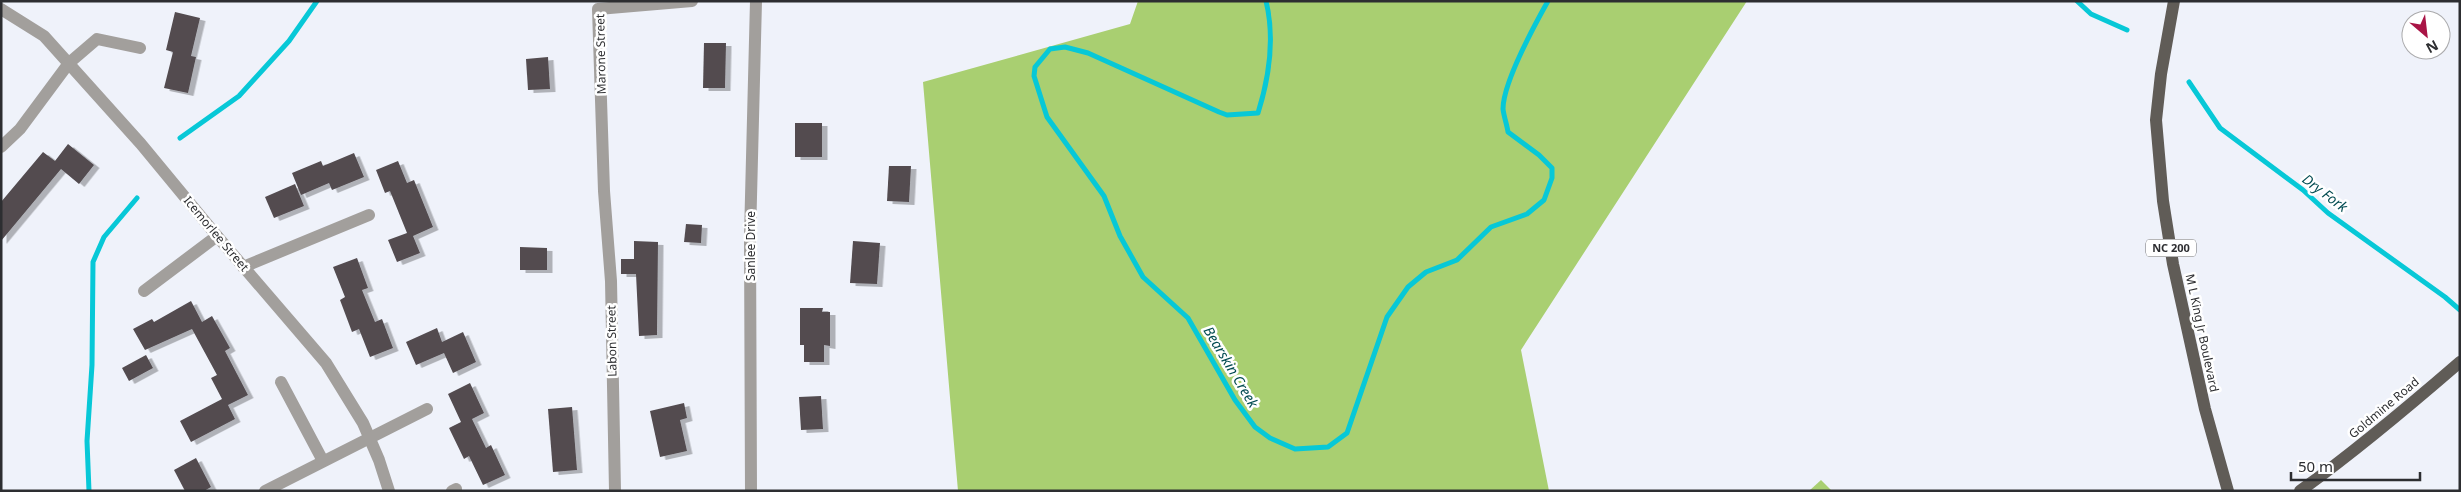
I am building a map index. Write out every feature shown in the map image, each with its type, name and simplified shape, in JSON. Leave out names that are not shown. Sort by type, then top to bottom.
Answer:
[{"type":"main road","name":"M L King Jr Boulevard","points":[[2174,1],[2161,74],[2156,120],[2162,201],[2173,264],[2205,409],[2228,491]]},
{"type":"main road","name":"Goldmine Road","points":[[2300,491],[2406,410],[2460,362]]},
{"type":"street","name":"Marone Street","points":[[604,191],[598,9],[692,1]]},
{"type":"street","name":"Sanlee Drive","points":[[751,491],[750,236],[756,1]]},
{"type":"street","name":"Icemorlee Street","points":[[1,9],[44,36],[69,63],[141,144],[216,236],[326,363],[369,438],[389,491]]},
{"type":"street","points":[[1,147],[20,129],[69,63],[97,39],[140,48]]},
{"type":"street","name":"Labon Street","points":[[604,191],[611,281],[615,491]]},
{"type":"street","points":[[243,267],[369,215]]},
{"type":"street","points":[[144,291],[216,236]]},
{"type":"street","points":[[281,382],[323,461]]},
{"type":"street","points":[[264,491],[427,409]]},
{"type":"green space","points":[[1138,1],[1747,1],[1521,350],[1549,491],[958,491],[923,82],[1130,24]]},
{"type":"green space","points":[[1821,480],[1832,491],[1809,491]]},
{"type":"building","points":[[175,12],[200,18],[191,56],[196,57],[188,93],[164,88],[173,52],[166,50]]},
{"type":"building","points":[[704,43],[726,43],[725,88],[703,88]]},
{"type":"building","points":[[548,57],[550,89],[528,90],[526,59]]},
{"type":"building","points":[[795,123],[822,123],[822,157],[795,157]]},
{"type":"building","points":[[68,144],[94,165],[79,184],[61,169],[1,241],[1,202],[43,152],[55,161]]},
{"type":"building","points":[[354,153],[364,177],[332,190],[329,183],[301,195],[292,173],[321,161],[323,166]]},
{"type":"building","points":[[398,161],[407,183],[414,180],[433,227],[413,236],[420,253],[397,262],[388,240],[407,233],[390,191],[385,193],[376,170]]},
{"type":"building","points":[[889,166],[911,166],[909,202],[887,201]]},
{"type":"building","points":[[295,184],[304,206],[274,218],[265,197]]},
{"type":"building","points":[[686,224],[702,225],[701,243],[684,242]]},
{"type":"building","points":[[634,241],[658,242],[657,335],[639,336],[636,274],[621,274],[621,259],[634,259]]},
{"type":"building","points":[[853,241],[880,243],[877,284],[850,283]]},
{"type":"building","points":[[520,247],[547,248],[547,270],[520,270]]},
{"type":"building","points":[[357,258],[368,288],[362,290],[375,322],[382,319],[393,348],[370,357],[359,329],[352,332],[340,300],[345,297],[333,267]]},
{"type":"building","points":[[191,301],[202,322],[212,316],[230,348],[225,351],[248,395],[228,405],[235,419],[191,442],[180,421],[222,399],[211,378],[217,375],[192,329],[145,350],[133,329],[152,319],[154,322]]},
{"type":"building","points":[[800,308],[823,308],[822,312],[830,312],[830,346],[824,345],[824,362],[804,362],[804,345],[800,345]]},
{"type":"building","points":[[437,328],[442,342],[463,332],[476,362],[453,373],[444,353],[416,365],[406,342]]},
{"type":"building","points":[[146,355],[153,368],[129,381],[122,368]]},
{"type":"building","points":[[470,383],[484,413],[472,419],[486,448],[491,445],[505,475],[483,485],[469,456],[464,459],[449,428],[461,422],[448,394]]},
{"type":"building","points":[[821,396],[823,429],[801,430],[799,397]]},
{"type":"building","points":[[684,403],[687,418],[680,420],[687,451],[660,457],[650,411]]},
{"type":"building","points":[[572,407],[577,470],[553,472],[548,409]]},
{"type":"building","points":[[196,458],[211,487],[204,491],[185,491],[174,470]]},
{"type":"waterway","points":[[180,138],[239,96],[289,41],[317,1]]},
{"type":"waterway","name":"Bearskin Creek","points":[[1266,1],[1270,29],[1270,58],[1258,113],[1227,115],[1088,53],[1065,47],[1050,49],[1035,67],[1034,76],[1047,117],[1104,196],[1120,236],[1143,277],[1188,318],[1235,400],[1255,427],[1270,438],[1295,449],[1328,447],[1347,433],[1387,317],[1408,287],[1426,272],[1457,260],[1491,227],[1527,214],[1544,200],[1552,178],[1552,168],[1539,155],[1508,132],[1503,109],[1508,84],[1528,39],[1548,1]]},
{"type":"waterway","name":"Dry Fork","points":[[2077,1],[2091,14],[2127,30]]},
{"type":"waterway","name":"Dry Fork","points":[[2189,82],[2220,128],[2303,190],[2328,213],[2445,297],[2460,310]]},
{"type":"waterway","points":[[89,491],[87,441],[92,365],[93,262],[104,237],[137,198]]}]
